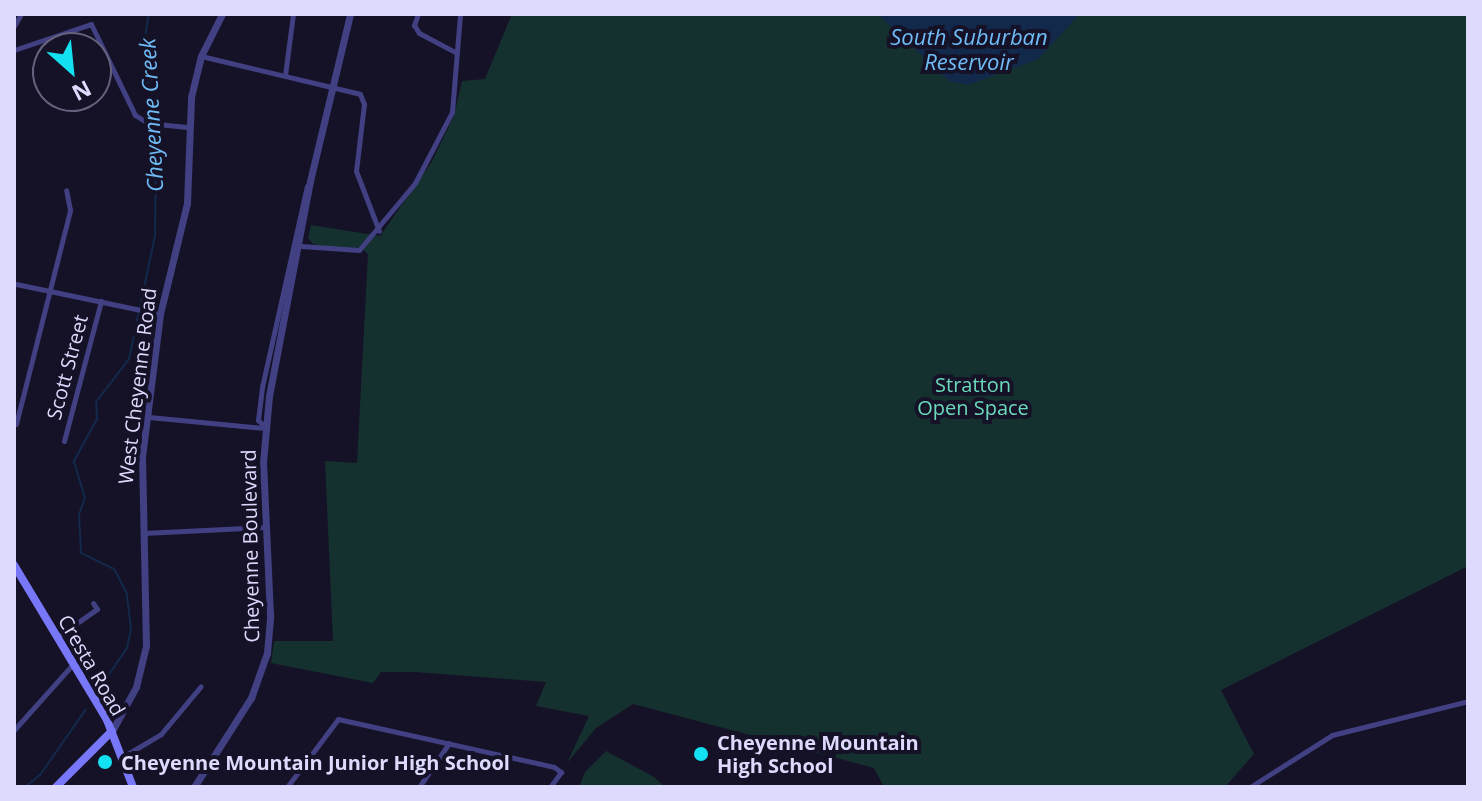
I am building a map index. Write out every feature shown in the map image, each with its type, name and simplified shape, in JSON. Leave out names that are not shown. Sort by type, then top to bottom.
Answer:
[{"type":"main road","name":"Cresta Road","points":[[14,565],[112,731],[124,756],[133,787]]},
{"type":"main road","name":"West Cheyenne Road","points":[[56,787],[112,731]]},
{"type":"street","points":[[14,26],[21,14]]},
{"type":"street","name":"West Cheyenne Road","points":[[112,731],[136,687],[146,646],[140,475],[160,314],[186,212],[187,127],[201,56],[222,14]]},
{"type":"street","points":[[285,75],[293,14]]},
{"type":"street","name":"Cheyenne Boulevard","points":[[266,428],[258,420],[280,293],[350,14]]},
{"type":"street","points":[[418,14],[414,25],[419,33],[455,52]]},
{"type":"street","points":[[301,246],[354,252],[379,231],[415,183],[448,122],[457,85],[455,52],[460,14]]},
{"type":"street","points":[[14,50],[91,24],[131,109],[150,123],[187,127]]},
{"type":"street","points":[[201,56],[355,91],[362,99],[356,171],[379,231]]},
{"type":"street","name":"Cheyenne Boulevard","points":[[194,787],[251,698],[265,662],[270,615],[266,428],[301,246],[310,181]]},
{"type":"street","points":[[16,424],[70,210],[66,190]]},
{"type":"street","points":[[16,284],[50,287],[160,314]]},
{"type":"street","name":"Scott Street","points":[[64,441],[101,301]]},
{"type":"street","points":[[149,417],[266,428]]},
{"type":"street","points":[[142,533],[266,527]]},
{"type":"street","points":[[57,637],[97,609],[93,603]]},
{"type":"street","points":[[14,730],[73,664]]},
{"type":"street","points":[[124,756],[161,734],[201,686]]},
{"type":"street","points":[[1250,787],[1332,735],[1468,701]]},
{"type":"street","points":[[287,787],[334,719],[449,743],[561,772],[550,787]]},
{"type":"street","points":[[419,787],[449,743]]},
{"type":"green space","name":"Stratton Open Space","points":[[512,14],[1468,14],[1468,566],[1221,690],[1254,754],[1225,787],[884,787],[874,768],[633,704],[596,728],[567,763],[589,716],[536,706],[546,682],[381,672],[373,683],[271,663],[274,641],[333,641],[325,461],[357,463],[368,254],[360,247],[344,250],[313,244],[308,238],[311,225],[380,236],[431,163],[454,116],[462,81],[485,79]]},
{"type":"green space","points":[[606,751],[654,777],[665,787],[579,787],[585,772]]},
{"type":"water","name":"South Suburban Reservoir","points":[[878,14],[1077,14],[1077,17],[1038,59],[968,85],[949,81]]},
{"type":"waterway","name":"Cheyenne Creek","points":[[99,689],[127,648],[131,629],[127,594],[114,569],[81,553],[79,515],[85,498],[74,461],[97,419],[96,402],[129,359],[155,236],[156,140],[143,50],[149,14]]},
{"type":"waterway","name":"Cheyenne Creek","points":[[25,787],[40,775],[86,709]]},
{"type":"place","name":"Cheyenne Mountain High School","points":[[701,754]]},
{"type":"place","name":"Cheyenne Mountain Junior High School","points":[[105,762]]}]
